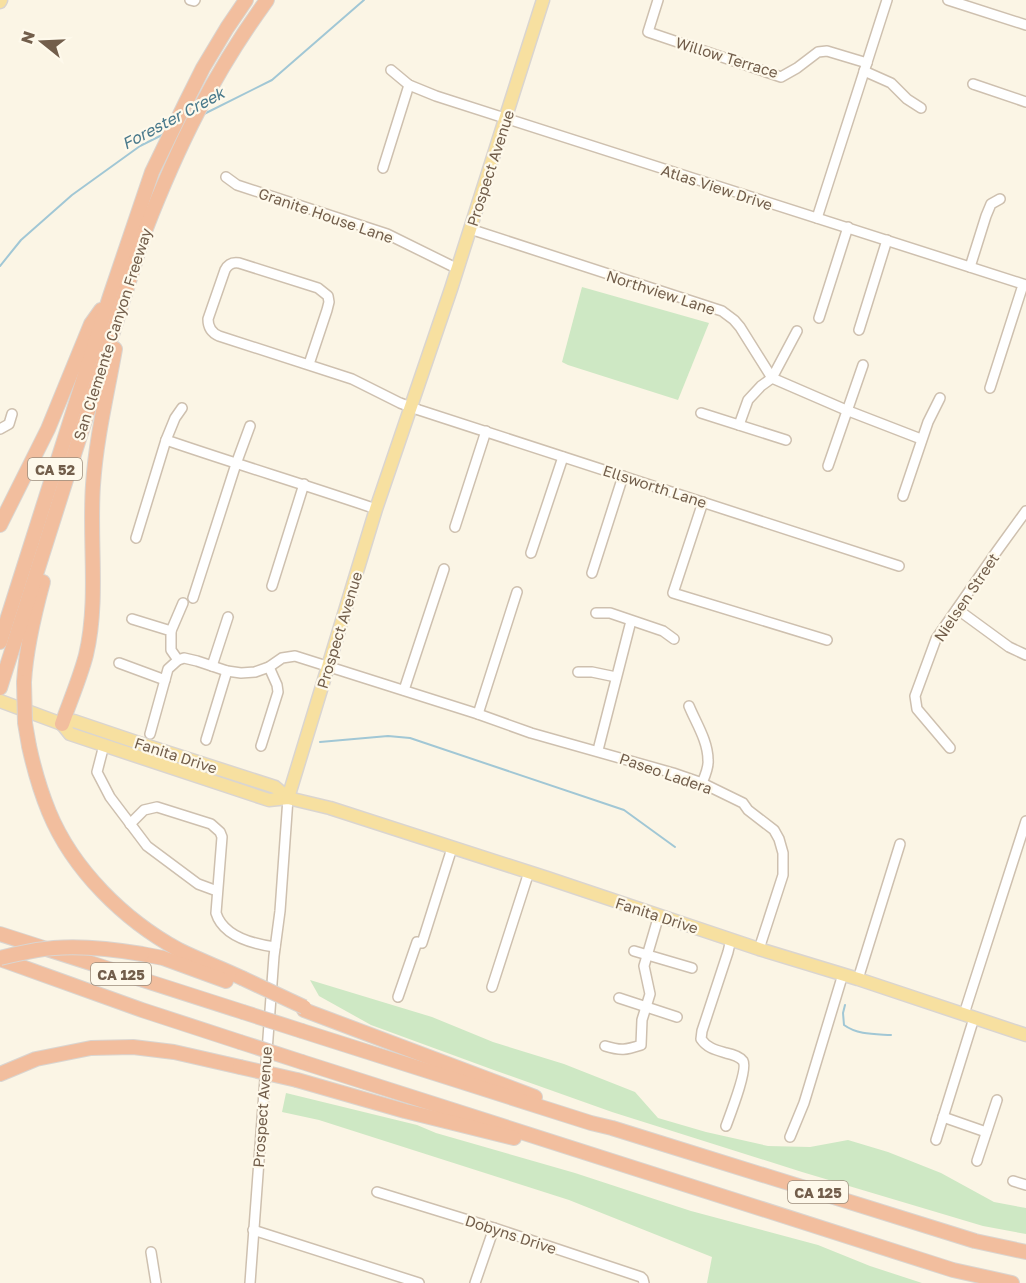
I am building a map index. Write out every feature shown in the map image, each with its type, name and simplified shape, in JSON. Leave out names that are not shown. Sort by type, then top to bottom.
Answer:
[{"type":"highway","name":"San Clemente Canyon Freeway","points":[[0,642],[146,190],[203,68],[246,0]]},
{"type":"highway","name":"San Clemente Canyon Freeway","points":[[0,688],[145,231],[165,179],[203,100],[230,53],[267,0]]},
{"type":"highway","points":[[62,724],[86,654],[92,594],[93,489],[96,452],[126,290]]},
{"type":"highway","points":[[0,525],[48,429],[92,324],[110,296]]},
{"type":"highway","points":[[89,406],[31,627],[24,682],[25,723],[37,780],[62,837],[93,881],[134,921],[179,949],[304,1009]]},
{"type":"highway","name":"CA 125","points":[[0,934],[591,1124],[612,1128],[975,1241],[1026,1252]]},
{"type":"highway","points":[[0,958],[38,950],[71,948],[113,949],[164,958],[606,1123],[612,1128]]},
{"type":"highway","name":"CA 125","points":[[0,958],[142,1010],[302,1062],[953,1270],[1012,1283]]},
{"type":"highway","points":[[0,1074],[36,1059],[91,1048],[133,1047],[174,1052],[297,1080],[405,1111],[644,1171]]},
{"type":"main road","name":"Prospect Avenue","points":[[288,798],[376,509],[458,269],[543,0]]},
{"type":"main road","name":"Fanita Drive","points":[[0,701],[62,724],[70,734],[269,800],[288,798],[330,808],[1026,1035]]},
{"type":"main road","name":"Fanita Drive","points":[[62,724],[74,721],[145,746],[275,786],[288,798]]},
{"type":"street","points":[[190,0],[194,2],[195,0]]},
{"type":"street","name":"Willow Terrace","points":[[658,0],[648,32],[781,76],[797,68],[818,52],[827,51],[866,67]]},
{"type":"street","points":[[817,218],[887,0]]},
{"type":"street","points":[[948,0],[1026,25]]},
{"type":"street","points":[[866,67],[891,82],[907,99],[921,108]]},
{"type":"street","name":"Atlas View Drive","points":[[391,70],[409,85],[436,96],[1025,285]]},
{"type":"street","points":[[973,84],[1026,102]]},
{"type":"street","points":[[383,168],[409,85]]},
{"type":"street","name":"Granite House Lane","points":[[226,177],[237,185],[387,234],[458,269]]},
{"type":"street","points":[[970,267],[991,204],[1000,199]]},
{"type":"street","points":[[819,318],[848,227]]},
{"type":"street","name":"Northview Lane","points":[[470,229],[722,311],[735,320],[772,378]]},
{"type":"street","points":[[859,330],[887,240]]},
{"type":"street","name":"Ellsworth Lane","points":[[309,364],[327,310],[328,296],[318,288],[239,263],[228,266],[208,319],[211,330],[219,336],[352,379],[400,403],[899,566]]},
{"type":"street","points":[[990,388],[1025,285]]},
{"type":"street","points":[[739,425],[751,395],[772,378],[797,331]]},
{"type":"street","points":[[828,466],[863,365]]},
{"type":"street","points":[[772,378],[921,439]]},
{"type":"street","points":[[903,496],[921,439],[940,398]]},
{"type":"street","points":[[135,538],[166,441],[175,418],[182,408]]},
{"type":"street","points":[[701,413],[786,440]]},
{"type":"street","points":[[0,429],[9,424],[12,414]]},
{"type":"street","points":[[193,598],[250,426]]},
{"type":"street","points":[[455,528],[486,431]]},
{"type":"street","points":[[166,441],[376,509]]},
{"type":"street","points":[[531,553],[563,457]]},
{"type":"street","points":[[592,573],[622,476]]},
{"type":"street","points":[[272,586],[304,484]]},
{"type":"street","points":[[703,502],[673,594],[827,640]]},
{"type":"street","name":"Nielsen Street","points":[[950,748],[917,709],[915,701],[936,639],[1026,511]]},
{"type":"street","points":[[404,690],[444,569]]},
{"type":"street","points":[[478,714],[517,592]]},
{"type":"street","points":[[150,734],[168,669],[178,660],[171,650],[171,632],[183,603]]},
{"type":"street","points":[[957,609],[1009,647],[1026,655]]},
{"type":"street","points":[[596,613],[610,613],[663,631],[674,639]]},
{"type":"street","points":[[212,666],[228,617]]},
{"type":"street","points":[[132,619],[171,632]]},
{"type":"street","points":[[598,750],[631,621]]},
{"type":"street","name":"Paseo Ladera","points":[[178,660],[184,658],[241,673],[255,672],[269,667],[282,658],[295,656],[531,733],[598,750],[702,783],[743,804],[774,830],[779,840],[783,853],[783,875],[759,949]]},
{"type":"street","points":[[119,663],[165,680]]},
{"type":"street","points":[[261,746],[278,692],[269,667]]},
{"type":"street","points":[[206,740],[228,671]]},
{"type":"street","points":[[578,672],[592,672],[616,677]]},
{"type":"street","points":[[689,706],[706,745],[708,766],[702,783]]},
{"type":"street","points":[[104,745],[97,772],[110,797],[147,846],[198,884],[217,891]]},
{"type":"street","name":"Prospect Avenue","points":[[250,1283],[274,947],[288,798]]},
{"type":"street","points":[[130,824],[144,810],[157,807],[212,824],[222,837],[217,891],[218,922],[243,938],[264,946],[274,947]]},
{"type":"street","points":[[936,1140],[969,1016],[1026,821]]},
{"type":"street","points":[[858,979],[900,844]]},
{"type":"street","points":[[398,998],[417,942],[422,944],[452,848]]},
{"type":"street","points":[[492,987],[529,872]]},
{"type":"street","points":[[605,1046],[627,1050],[641,1045],[642,1020],[650,994],[644,966],[659,915]]},
{"type":"street","points":[[726,1126],[742,1076],[743,1060],[710,1048],[701,1039],[731,939]]},
{"type":"street","points":[[634,951],[692,968]]},
{"type":"street","points":[[790,1137],[804,1103],[843,974]]},
{"type":"street","points":[[619,998],[676,1017]]},
{"type":"street","points":[[977,1161],[997,1100]]},
{"type":"street","points":[[943,1117],[986,1131]]},
{"type":"street","points":[[1013,1181],[1026,1185]]},
{"type":"street","name":"Dobyns Drive","points":[[377,1192],[494,1228],[644,1281]]},
{"type":"street","points":[[474,1283],[494,1228]]},
{"type":"street","points":[[254,1230],[419,1283]]},
{"type":"street","points":[[152,1252],[156,1283]]},
{"type":"green space","points":[[582,287],[709,323],[678,400],[562,362]]},
{"type":"green space","points":[[310,980],[432,1017],[493,1042],[564,1064],[635,1092],[658,1118],[768,1146],[810,1147],[848,1140],[888,1152],[941,1173],[994,1202],[1026,1208],[1026,1234],[983,1226],[612,1112],[371,1025],[319,996]]},
{"type":"green space","points":[[286,1093],[417,1125],[436,1133],[575,1173],[691,1211],[818,1245],[870,1266],[922,1283],[707,1283],[712,1257],[569,1200],[319,1120],[282,1112]]},
{"type":"waterway","name":"Forester Creek","points":[[204,114],[272,80],[364,0]]},
{"type":"waterway","name":"Forester Creek","points":[[0,266],[21,240],[72,195],[140,146],[164,134]]},
{"type":"waterway","points":[[320,742],[388,736],[410,738],[624,810],[675,847]]},
{"type":"waterway","points":[[845,1005],[844,1025],[861,1032],[891,1035]]}]
